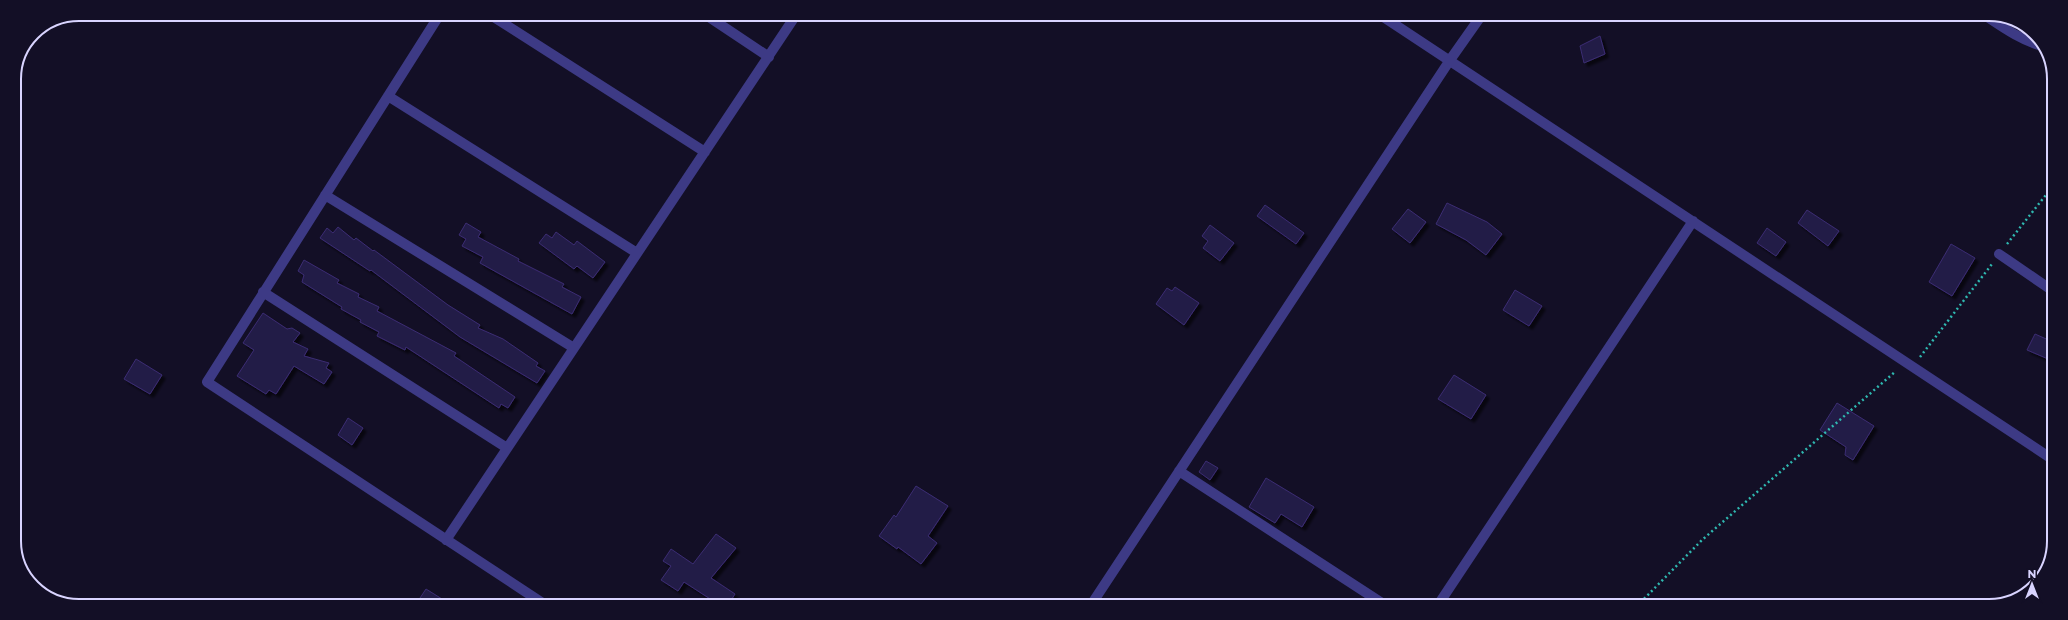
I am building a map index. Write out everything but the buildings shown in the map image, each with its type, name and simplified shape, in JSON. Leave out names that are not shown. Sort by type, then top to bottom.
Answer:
[{"type":"street","points":[[436,21],[207,382],[536,599]]},
{"type":"street","points":[[500,21],[705,152]]},
{"type":"street","points":[[715,21],[769,57]]},
{"type":"street","points":[[446,540],[792,21]]},
{"type":"street","points":[[1390,21],[2047,456]]},
{"type":"street","points":[[1095,599],[1450,60],[1477,21]]},
{"type":"street","points":[[1994,21],[2013,34],[2035,44]]},
{"type":"street","points":[[388,96],[637,253]]},
{"type":"street","points":[[325,195],[574,348]]},
{"type":"street","points":[[1442,599],[1693,221]]},
{"type":"street","points":[[1999,254],[2047,287]]},
{"type":"street","points":[[263,292],[507,448]]},
{"type":"street","points":[[1179,471],[1376,599]]},
{"type":"path","points":[[1644,599],[1702,540],[1907,362],[1915,364],[2047,194]]}]
